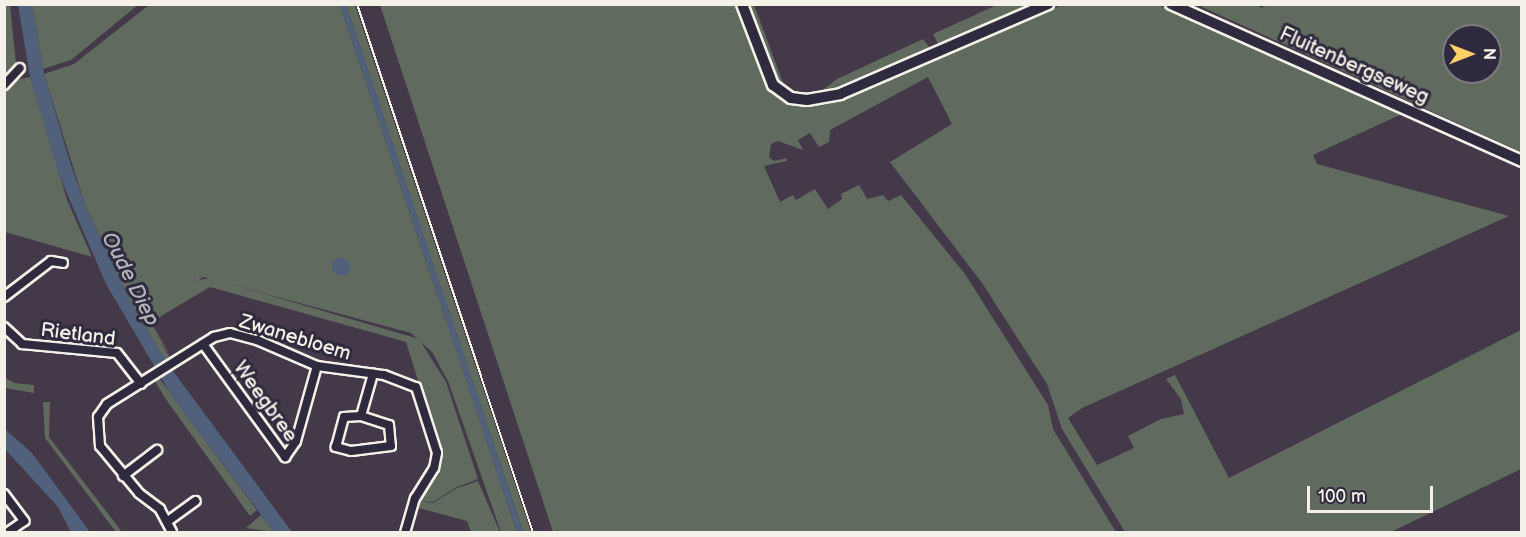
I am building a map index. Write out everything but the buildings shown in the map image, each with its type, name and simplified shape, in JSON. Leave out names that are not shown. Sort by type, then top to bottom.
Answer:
[{"type":"street","points":[[742,4],[773,85],[791,98],[807,100],[840,94],[1048,4]]},
{"type":"street","name":"Fluitenbergseweg","points":[[1171,4],[1521,161]]},
{"type":"street","points":[[4,85],[20,68]]},
{"type":"street","points":[[4,297],[51,261],[63,263]]},
{"type":"street","name":"Rietland","points":[[4,327],[22,344],[117,353],[141,384]]},
{"type":"street","name":"Zwanebloem","points":[[172,532],[160,509],[123,476],[100,446],[98,417],[107,404],[203,344],[218,335],[236,334],[317,366],[409,382],[420,393],[437,453],[434,468],[415,498],[405,532]]},
{"type":"street","name":"Weegbree","points":[[203,344],[285,457],[296,441],[317,366]]},
{"type":"street","points":[[361,416],[373,374]]},
{"type":"street","points":[[361,416],[389,424],[391,446],[351,451],[336,447],[344,417],[361,416]]},
{"type":"street","points":[[123,476],[157,450]]},
{"type":"street","points":[[4,494],[24,521],[8,532]]},
{"type":"street","points":[[168,521],[196,501]]},
{"type":"green space","points":[[999,4],[1031,5],[938,44],[933,34]]},
{"type":"green space","points":[[1204,4],[1258,5],[1261,8],[1269,4],[1521,5],[1521,152],[1202,7]]},
{"type":"green space","points":[[5,5],[10,5],[16,64],[5,79]]},
{"type":"green space","points":[[32,5],[138,5],[71,60],[43,69]]},
{"type":"green space","points":[[149,5],[340,5],[517,532],[501,532],[448,381],[432,352],[411,333],[203,277],[146,315],[171,360],[167,363],[132,305],[85,205],[44,74],[74,64]]},
{"type":"green space","points":[[346,5],[355,5],[531,532],[523,532]]},
{"type":"green space","points":[[380,5],[735,5],[766,86],[785,103],[809,107],[831,102],[1062,5],[1157,5],[1187,15],[1404,113],[1313,155],[1317,164],[1509,216],[1082,408],[1068,418],[1097,465],[1134,448],[1128,436],[1161,419],[1184,414],[1181,399],[1166,379],[1175,375],[1229,478],[1521,330],[1521,469],[1391,532],[1125,532],[1062,429],[1047,384],[982,283],[890,162],[952,124],[928,77],[830,130],[829,142],[819,147],[810,133],[798,140],[803,150],[778,141],[771,144],[769,157],[774,161],[787,158],[787,161],[764,166],[780,202],[793,195],[796,200],[815,189],[828,209],[842,199],[841,194],[859,185],[867,199],[883,195],[888,201],[901,195],[965,274],[1048,405],[1053,429],[1116,532],[553,532]]},
{"type":"green space","points":[[746,5],[754,5],[786,91],[778,83]]},
{"type":"green space","points":[[923,39],[930,48],[815,96],[837,79]]},
{"type":"green space","points":[[30,77],[67,200],[92,257],[5,232],[5,91],[16,80]]},
{"type":"green space","points":[[210,278],[419,339],[446,382],[478,479],[457,487],[433,502],[419,501],[433,503],[457,488],[478,481],[500,532],[471,532],[467,521],[415,507],[435,473],[440,451],[406,342],[210,287],[151,322],[172,359],[148,321],[147,314],[194,281]]},
{"type":"green space","points":[[4,377],[14,383],[34,385],[34,393],[5,388]]},
{"type":"green space","points":[[159,378],[257,510],[250,516],[165,398],[155,381]]},
{"type":"green space","points":[[43,402],[50,402],[49,437],[122,532],[116,532],[45,438]]},
{"type":"green space","points":[[261,515],[274,532],[246,528]]},
{"type":"water","points":[[18,5],[32,5],[44,74],[69,159],[85,205],[132,305],[167,363],[292,532],[274,532],[170,393],[106,284],[59,175],[30,77]]},
{"type":"water","points":[[340,5],[346,5],[523,532],[517,532]]},
{"type":"water","points":[[341,258],[347,261],[350,267],[347,273],[341,276],[335,273],[332,267],[335,261]]},
{"type":"water","points":[[5,429],[32,453],[90,532],[71,532],[58,507],[5,449]]},
{"type":"railway","points":[[357,4],[533,532]]},
{"type":"water label","name":"Oude Diep","points":[[130,279]]}]
